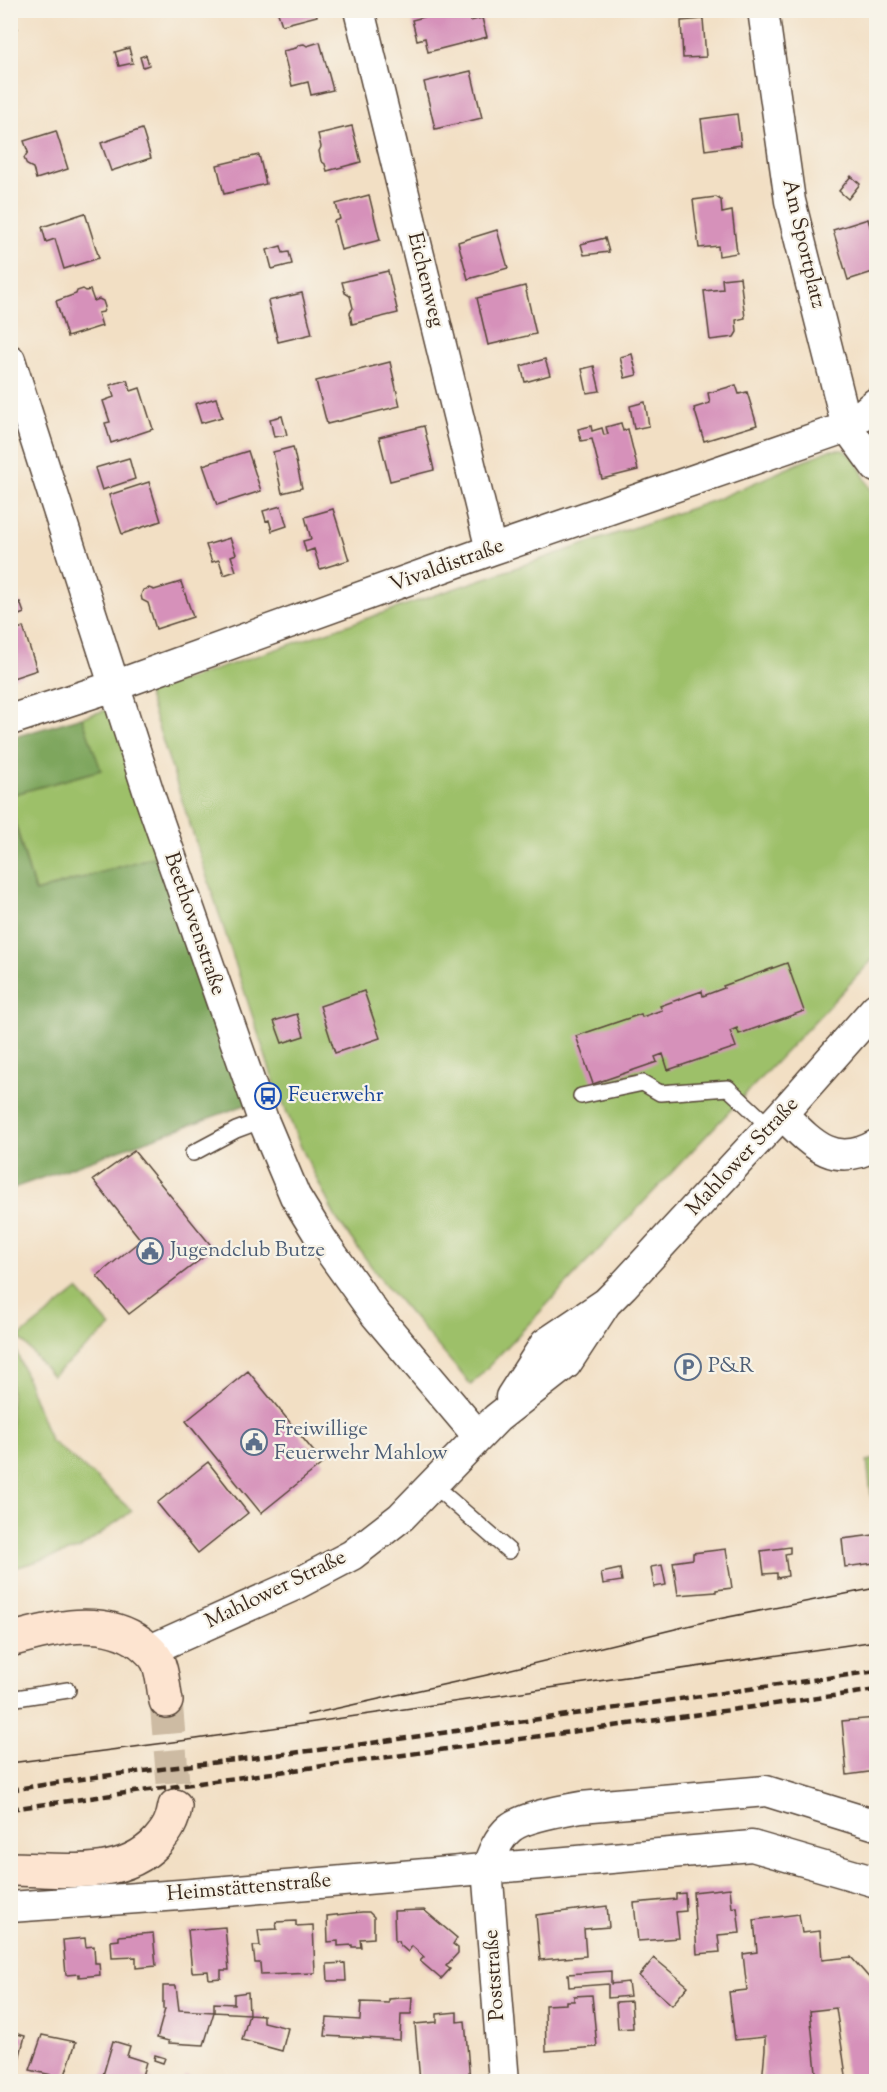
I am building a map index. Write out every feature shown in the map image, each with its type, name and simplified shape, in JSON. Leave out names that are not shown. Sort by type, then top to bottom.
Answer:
[{"type":"main road","points":[[10,1640],[70,1626],[119,1631],[134,1638],[150,1650],[160,1667],[166,1701]]},
{"type":"main road","points":[[10,1869],[89,1870],[129,1861],[141,1856],[161,1837],[174,1818],[175,1806]]},
{"type":"street","name":"Eichenweg","points":[[359,10],[491,550]]},
{"type":"street","name":"Am Sportplatz","points":[[763,10],[790,201],[847,427],[876,467]]},
{"type":"street","name":"Beethovenstraße","points":[[10,360],[155,811],[262,1120],[295,1196],[321,1240],[375,1314],[488,1427]]},
{"type":"street","name":"Vivaldistraße","points":[[10,720],[114,686],[491,550],[847,427],[876,403]]},
{"type":"street","name":"Mahlower Straße","points":[[150,1650],[295,1585],[352,1555],[401,1517],[488,1427],[545,1344],[606,1303],[776,1121],[876,1008]]},
{"type":"street","points":[[776,1121],[823,1150],[836,1155],[848,1156],[860,1153],[876,1145]]},
{"type":"street","points":[[487,1868],[495,1847],[510,1827],[552,1812],[581,1807],[766,1791],[876,1825]]},
{"type":"street","name":"Heimstättenstraße","points":[[10,1907],[191,1894],[752,1846],[876,1882]]},
{"type":"street","name":"Poststraße","points":[[487,1868],[504,2082]]},
{"type":"lane","points":[[581,1096],[643,1083],[660,1093],[728,1088],[776,1121]]},
{"type":"lane","points":[[193,1153],[236,1130],[262,1120]]},
{"type":"lane","points":[[432,1484],[509,1551]]},
{"type":"lane","points":[[10,1699],[68,1689]]},
{"type":"green space","points":[[829,450],[843,450],[855,459],[876,500],[876,956],[471,1385],[382,1281],[336,1218],[301,1147],[272,1076],[147,693],[715,500]]},
{"type":"green space","points":[[117,707],[163,854],[35,892],[11,808],[11,795],[100,770],[82,717]]},
{"type":"green space","points":[[82,717],[101,770],[11,795],[11,738]]},
{"type":"green space","points":[[10,808],[35,892],[163,854],[248,1104],[11,1189]]},
{"type":"green space","points":[[78,1290],[111,1327],[52,1376],[19,1337]]},
{"type":"green space","points":[[11,1337],[50,1440],[132,1511],[79,1549],[11,1569]]},
{"type":"green space","points":[[876,1459],[876,1503],[872,1500],[867,1461]]},
{"type":"building","points":[[277,10],[316,10],[317,16],[282,25]]},
{"type":"building","points":[[468,10],[470,21],[482,18],[487,37],[428,52],[425,38],[417,40],[412,20],[424,17],[422,11]]},
{"type":"building","points":[[10,11],[17,29],[10,31]]},
{"type":"building","points":[[703,19],[706,57],[683,58],[681,21]]},
{"type":"building","points":[[320,42],[333,90],[311,95],[308,82],[292,86],[283,51],[296,48],[298,45],[307,46]]},
{"type":"building","points":[[129,48],[133,63],[119,66],[115,52]]},
{"type":"building","points":[[146,55],[149,65],[143,67],[140,57]]},
{"type":"building","points":[[471,71],[482,118],[435,129],[424,82]]},
{"type":"building","points":[[737,114],[741,145],[705,150],[701,119]]},
{"type":"building","points":[[352,126],[361,162],[327,171],[325,164],[321,161],[318,134]]},
{"type":"building","points":[[142,129],[151,158],[111,171],[101,143]]},
{"type":"building","points":[[56,131],[68,169],[36,179],[33,168],[27,165],[24,158],[28,152],[24,141]]},
{"type":"building","points":[[259,155],[266,184],[224,194],[217,165]]},
{"type":"building","points":[[851,176],[860,184],[848,199],[839,191]]},
{"type":"building","points":[[369,195],[380,240],[341,250],[334,221],[340,219],[336,204]]},
{"type":"building","points":[[716,197],[721,200],[722,213],[732,211],[737,253],[719,256],[718,246],[699,248],[693,200]]},
{"type":"building","points":[[85,213],[99,258],[64,269],[55,239],[46,242],[42,227]]},
{"type":"building","points":[[868,219],[876,246],[876,271],[848,280],[833,230]]},
{"type":"building","points":[[497,230],[508,268],[468,279],[458,242]]},
{"type":"building","points":[[605,238],[609,252],[584,255],[581,244]]},
{"type":"building","points":[[281,246],[283,253],[289,252],[292,264],[272,269],[267,250]]},
{"type":"building","points":[[388,271],[398,313],[352,324],[350,313],[353,308],[350,296],[345,293],[342,282]]},
{"type":"building","points":[[740,277],[745,318],[736,320],[737,332],[734,337],[710,340],[704,291],[723,289],[722,279]]},
{"type":"building","points":[[525,286],[536,334],[488,345],[477,298]]},
{"type":"building","points":[[83,289],[90,290],[94,301],[99,299],[103,301],[105,307],[103,312],[98,313],[102,326],[67,337],[56,301]]},
{"type":"building","points":[[302,293],[312,334],[278,342],[268,301]]},
{"type":"building","points":[[632,354],[637,375],[625,378],[620,357]]},
{"type":"building","points":[[545,359],[550,375],[525,382],[521,366]]},
{"type":"building","points":[[390,362],[400,406],[327,424],[316,381]]},
{"type":"building","points":[[594,366],[600,391],[587,393],[582,369]]},
{"type":"building","points":[[127,380],[131,391],[140,388],[153,429],[111,443],[105,423],[110,422],[103,401],[114,397],[110,385]]},
{"type":"building","points":[[736,385],[739,394],[747,392],[757,425],[704,441],[694,408],[710,403],[708,393]]},
{"type":"building","points":[[216,398],[222,417],[201,423],[195,404]]},
{"type":"building","points":[[645,402],[649,426],[634,429],[630,406]]},
{"type":"building","points":[[282,416],[287,435],[274,437],[270,419]]},
{"type":"building","points":[[621,423],[623,431],[628,429],[638,470],[602,479],[592,439],[581,441],[578,429],[591,426],[592,431],[602,428],[604,435],[608,434],[606,427]]},
{"type":"building","points":[[424,426],[434,470],[390,481],[379,437]]},
{"type":"building","points":[[293,447],[302,488],[282,493],[273,452]]},
{"type":"building","points":[[248,451],[261,491],[217,505],[203,465]]},
{"type":"building","points":[[129,458],[135,479],[102,490],[95,468]]},
{"type":"building","points":[[149,482],[161,521],[122,534],[109,495]]},
{"type":"building","points":[[281,506],[287,526],[272,531],[263,511]]},
{"type":"building","points":[[333,509],[349,560],[320,569],[314,549],[306,552],[303,541],[311,539],[305,517]]},
{"type":"building","points":[[230,538],[236,554],[231,556],[236,571],[224,575],[219,560],[212,562],[206,545]]},
{"type":"building","points":[[181,582],[193,617],[156,629],[148,603],[142,600],[143,590],[149,588],[154,590]]},
{"type":"building","points":[[20,602],[24,613],[14,617],[18,629],[23,627],[37,670],[10,679],[10,605]]},
{"type":"building","points":[[787,963],[804,1011],[739,1034],[737,1028],[730,1031],[736,1047],[668,1070],[663,1054],[655,1057],[657,1062],[593,1084],[576,1036],[641,1014],[642,1017],[662,1010],[660,1006],[702,991],[703,996],[724,988],[723,986]]},
{"type":"building","points":[[364,991],[380,1038],[335,1053],[320,1006]]},
{"type":"building","points":[[297,1014],[304,1036],[282,1043],[274,1021]]},
{"type":"building","points":[[134,1151],[214,1249],[129,1314],[97,1276],[141,1240],[93,1180]]},
{"type":"building","name":"Freiwillige Feuerwehr Mahlow","points":[[248,1371],[323,1463],[261,1513],[186,1421]]},
{"type":"building","points":[[208,1462],[248,1513],[198,1553],[157,1503]]},
{"type":"building","points":[[876,1535],[876,1570],[874,1563],[845,1567],[842,1539]]},
{"type":"building","points":[[790,1547],[790,1553],[785,1554],[788,1576],[777,1578],[777,1573],[764,1574],[761,1551]]},
{"type":"building","points":[[726,1549],[732,1588],[716,1590],[716,1592],[678,1595],[673,1562],[693,1559],[693,1553]]},
{"type":"building","points":[[662,1565],[666,1585],[654,1587],[651,1567]]},
{"type":"building","points":[[620,1569],[622,1581],[603,1584],[601,1573]]},
{"type":"building","points":[[876,1718],[876,1771],[847,1775],[842,1721]]},
{"type":"building","points":[[730,1888],[732,1908],[737,1907],[740,1933],[718,1935],[720,1952],[697,1954],[693,1892]]},
{"type":"building","points":[[685,1893],[686,1911],[676,1912],[679,1938],[638,1941],[634,1903],[676,1899],[676,1894]]},
{"type":"building","points":[[607,1906],[609,1927],[584,1929],[586,1956],[540,1960],[536,1915]]},
{"type":"building","points":[[424,1910],[457,1938],[453,1944],[458,1948],[458,1953],[446,1966],[450,1969],[441,1979],[420,1961],[424,1957],[412,1946],[408,1952],[399,1941],[395,1941],[394,1911]]},
{"type":"building","points":[[369,1912],[374,1917],[374,1938],[360,1939],[361,1947],[338,1946],[338,1941],[328,1942],[327,1916]]},
{"type":"building","points":[[799,1914],[802,1933],[820,1931],[822,1960],[851,1957],[872,1981],[874,1978],[876,1981],[876,2082],[847,2082],[836,2008],[810,2011],[817,2082],[762,2082],[765,2037],[735,2040],[729,1992],[747,1990],[743,1954],[757,1952],[754,1920]]},
{"type":"building","points":[[296,1921],[296,1926],[313,1925],[315,1973],[261,1975],[260,1963],[255,1963],[253,1946],[260,1946],[258,1930],[277,1929],[276,1922]]},
{"type":"building","points":[[225,1927],[229,1970],[221,1970],[221,1978],[209,1979],[208,1971],[192,1972],[188,1930]]},
{"type":"building","points":[[153,1933],[156,1966],[136,1968],[136,1957],[112,1958],[111,1941],[119,1940],[119,1936]]},
{"type":"building","points":[[85,1938],[86,1947],[94,1946],[95,1963],[99,1963],[100,1975],[79,1977],[79,1974],[66,1975],[63,1940]]},
{"type":"building","points":[[10,1953],[12,1953],[14,1977],[10,1978]]},
{"type":"building","points":[[654,1958],[688,1986],[672,2005],[639,1976]]},
{"type":"building","points":[[345,1963],[346,1981],[328,1981],[327,1964]]},
{"type":"building","points":[[611,1971],[611,1984],[628,1982],[630,1996],[608,1998],[608,1984],[569,1987],[568,1974]]},
{"type":"building","points":[[163,1986],[176,1986],[179,2010],[214,2012],[204,2045],[169,2043],[169,2041],[157,2038],[165,2009],[163,2009]]},
{"type":"building","points":[[248,1992],[249,2014],[214,2012],[214,2003],[234,2004],[234,1994]]},
{"type":"building","points":[[592,1995],[597,2047],[546,2051],[545,2005],[566,2004],[566,2001],[574,2001],[574,1996]]},
{"type":"building","points":[[412,1997],[411,2014],[401,2014],[400,2040],[325,2036],[327,2018],[360,2020],[361,2002],[389,2003],[389,1999]]},
{"type":"building","points":[[631,2001],[633,2028],[618,2029],[616,2002]]},
{"type":"building","points":[[457,2012],[457,2022],[465,2021],[470,2081],[420,2082],[415,2024],[437,2022],[437,2014]]},
{"type":"building","points":[[249,2014],[263,2015],[263,2022],[288,2028],[282,2051],[242,2040]]},
{"type":"building","points":[[10,2032],[25,2036],[17,2067],[10,2065]]},
{"type":"building","points":[[42,2035],[76,2042],[64,2078],[30,2070]]},
{"type":"building","points":[[113,2041],[130,2046],[127,2056],[146,2062],[142,2076],[152,2079],[151,2082],[101,2082]]},
{"type":"building","points":[[155,2055],[165,2058],[163,2063],[154,2060]]},
{"type":"building","points":[[185,2075],[205,2081],[205,2082],[183,2082]]},
{"type":"tunnel","points":[[166,1701],[175,1806]]},
{"type":"tram line","points":[[307,1715],[487,1675],[708,1621],[876,1588]]},
{"type":"tram line","points":[[10,1763],[196,1739],[876,1641]]},
{"type":"railway","points":[[10,1790],[95,1777],[350,1746],[876,1671]]},
{"type":"railway","points":[[10,1809],[876,1690]]},
{"type":"place","name":"Feuerwehr","points":[[268,1096]]},
{"type":"place","name":"Jugendclub Butze","points":[[150,1251]]},
{"type":"place","name":"P&R","points":[[688,1367]]},
{"type":"place","name":"Freiwillige Feuerwehr Mahlow","points":[[254,1442]]}]
